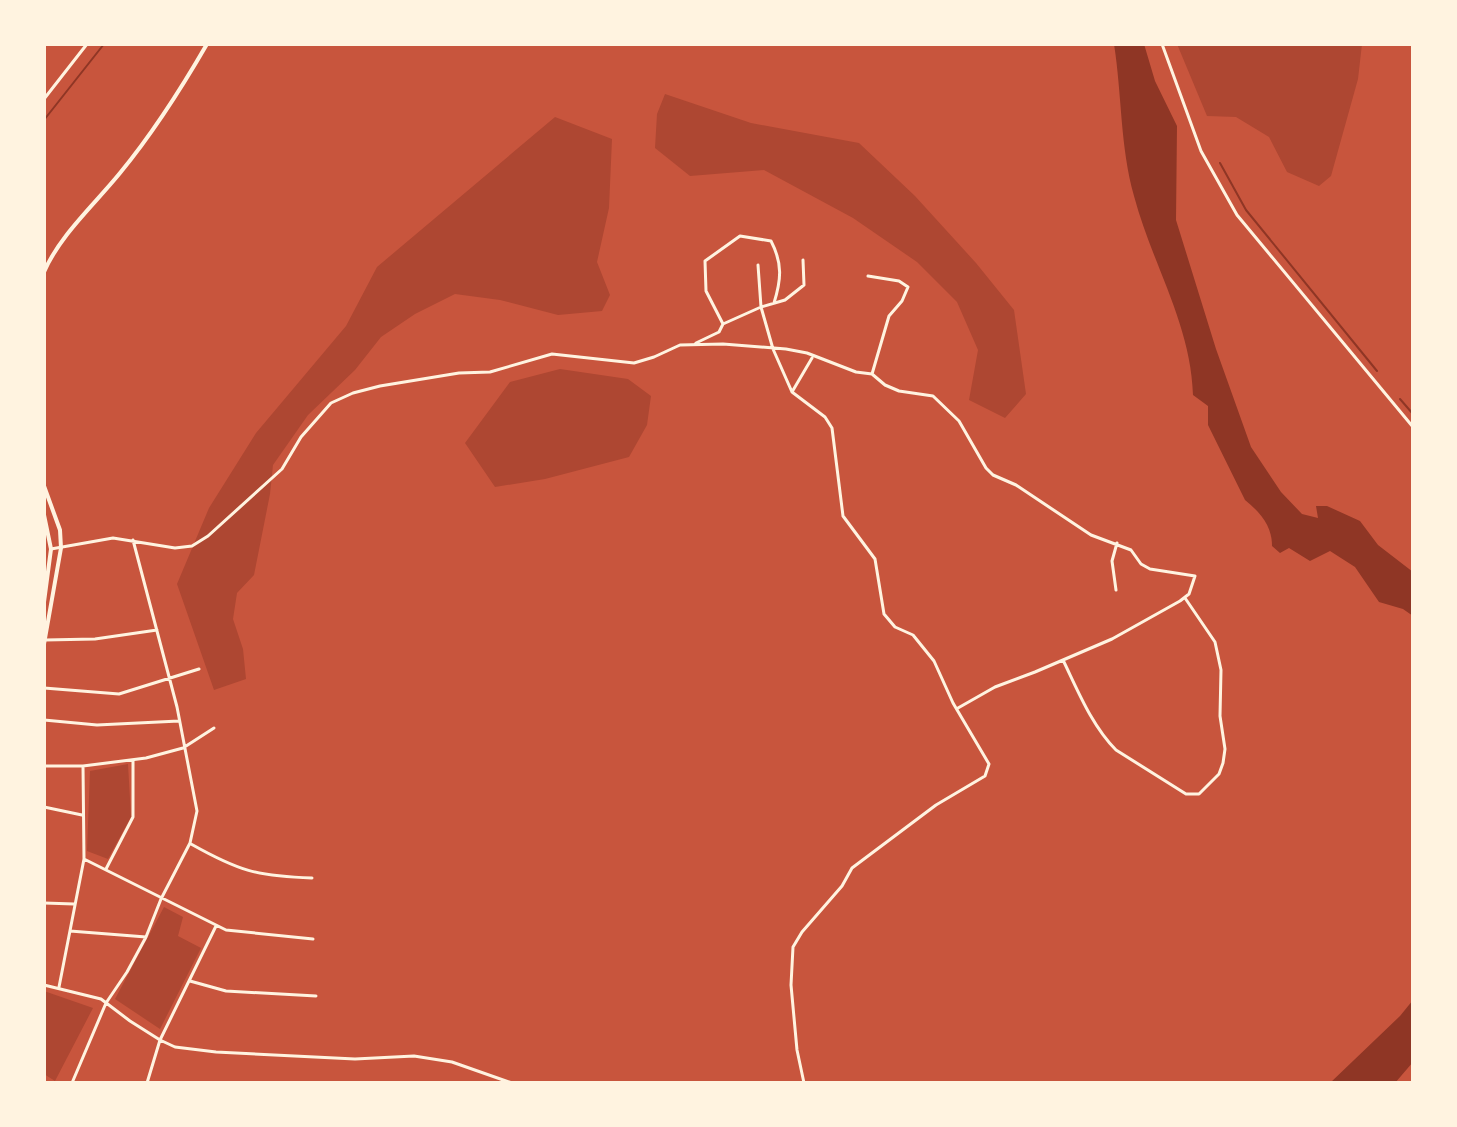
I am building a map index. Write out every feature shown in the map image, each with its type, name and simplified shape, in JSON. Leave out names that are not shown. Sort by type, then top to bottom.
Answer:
[{"type":"street","points":[[44,99],[87,44]]},
{"type":"street","points":[[44,272],[69,233],[145,143],[207,44]]},
{"type":"street","points":[[1162,44],[1201,151],[1237,215],[1413,427]]},
{"type":"street","points":[[723,324],[706,291],[705,261],[740,236],[771,241],[782,268],[774,303]]},
{"type":"street","points":[[693,345],[719,332],[723,324],[785,300],[804,285],[803,260]]},
{"type":"street","points":[[758,265],[761,307],[773,349],[792,392],[825,417],[832,428],[843,516],[875,559],[884,614],[895,627],[913,635],[934,661],[956,709],[989,764],[985,776],[936,805],[852,868],[842,886],[793,947],[791,985],[797,1050],[804,1083]]},
{"type":"street","points":[[868,276],[899,281],[908,287],[902,301],[889,316],[872,374]]},
{"type":"street","points":[[51,549],[113,538],[175,548],[192,546],[208,536],[282,469],[301,437],[331,403],[353,393],[447,375],[490,372],[552,354],[634,363],[680,345],[723,344],[786,349],[856,372],[872,374],[899,391],[933,396],[959,421],[993,475],[1016,485],[1091,535],[1131,550],[1141,564],[1150,569],[1195,576],[1189,594],[1184,598],[1112,639],[995,687],[956,709]]},
{"type":"street","points":[[792,392],[813,356]]},
{"type":"street","points":[[44,486],[60,530],[61,548],[45,642],[157,630]]},
{"type":"street","points":[[44,515],[51,549],[44,602]]},
{"type":"street","points":[[72,1083],[106,1003],[146,937],[161,899],[190,843],[197,811],[170,678],[133,540]]},
{"type":"street","points":[[1116,590],[1112,561],[1117,543]]},
{"type":"street","points":[[1063,660],[1107,741],[1116,750],[1186,794],[1196,795],[1219,774],[1223,763],[1221,670],[1215,642],[1184,598]]},
{"type":"street","points":[[44,688],[119,694],[199,669]]},
{"type":"street","points":[[44,720],[97,725],[179,721]]},
{"type":"street","points":[[44,766],[83,766],[133,760],[183,748],[214,728]]},
{"type":"street","points":[[106,869],[133,817],[133,760]]},
{"type":"street","points":[[59,987],[84,859],[83,766]]},
{"type":"street","points":[[44,807],[82,815]]},
{"type":"street","points":[[190,843],[250,873],[312,878]]},
{"type":"street","points":[[84,859],[216,926],[239,933],[313,939]]},
{"type":"street","points":[[44,903],[74,904]]},
{"type":"street","points":[[147,1083],[160,1040],[216,926]]},
{"type":"street","points":[[69,931],[146,937]]},
{"type":"street","points":[[190,981],[226,991],[316,996]]},
{"type":"street","points":[[44,985],[88,994],[175,1047],[355,1059],[414,1056],[452,1062],[512,1083]]},
{"type":"shaded area","points":[[1114,44],[1144,44],[1155,81],[1177,126],[1176,220],[1216,349],[1251,447],[1281,492],[1302,514],[1318,518],[1316,506],[1327,506],[1360,521],[1378,545],[1413,572],[1413,616],[1403,609],[1379,602],[1355,567],[1330,551],[1310,561],[1289,548],[1280,553],[1272,546],[1264,520],[1245,500],[1208,425],[1208,406],[1193,395],[1191,369],[1178,319],[1134,196],[1126,158]]},
{"type":"shaded area","points":[[1177,44],[1362,44],[1358,79],[1331,176],[1319,186],[1287,172],[1269,137],[1236,117],[1207,116]]},
{"type":"shaded area","points":[[665,94],[751,123],[859,143],[915,196],[1014,310],[1026,394],[1005,418],[969,400],[978,350],[957,302],[917,262],[853,218],[764,170],[690,176],[655,148],[657,114]]},
{"type":"shaded area","points":[[555,117],[612,139],[609,208],[597,262],[610,295],[602,311],[558,315],[500,300],[455,294],[415,314],[381,337],[355,370],[308,415],[273,465],[254,575],[237,593],[233,619],[243,649],[246,679],[214,690],[177,584],[209,508],[256,433],[346,326],[377,267]]},
{"type":"shaded area","points":[[560,369],[628,379],[651,396],[647,425],[629,457],[545,479],[495,487],[465,443],[510,382]]},
{"type":"shaded area","points":[[128,764],[131,817],[108,859],[87,851],[90,771]]},
{"type":"shaded area","points":[[164,907],[183,917],[178,936],[201,948],[160,1029],[115,999]]},
{"type":"shaded area","points":[[44,991],[93,1008],[55,1081],[44,1074]]},
{"type":"shaded area","points":[[1413,1000],[1413,1062],[1395,1083],[1330,1083],[1400,1016]]},
{"type":"waterway","points":[[44,120],[104,44]]},
{"type":"waterway","points":[[1220,163],[1246,210],[1377,371]]},
{"type":"waterway","points":[[1400,399],[1413,414]]}]
